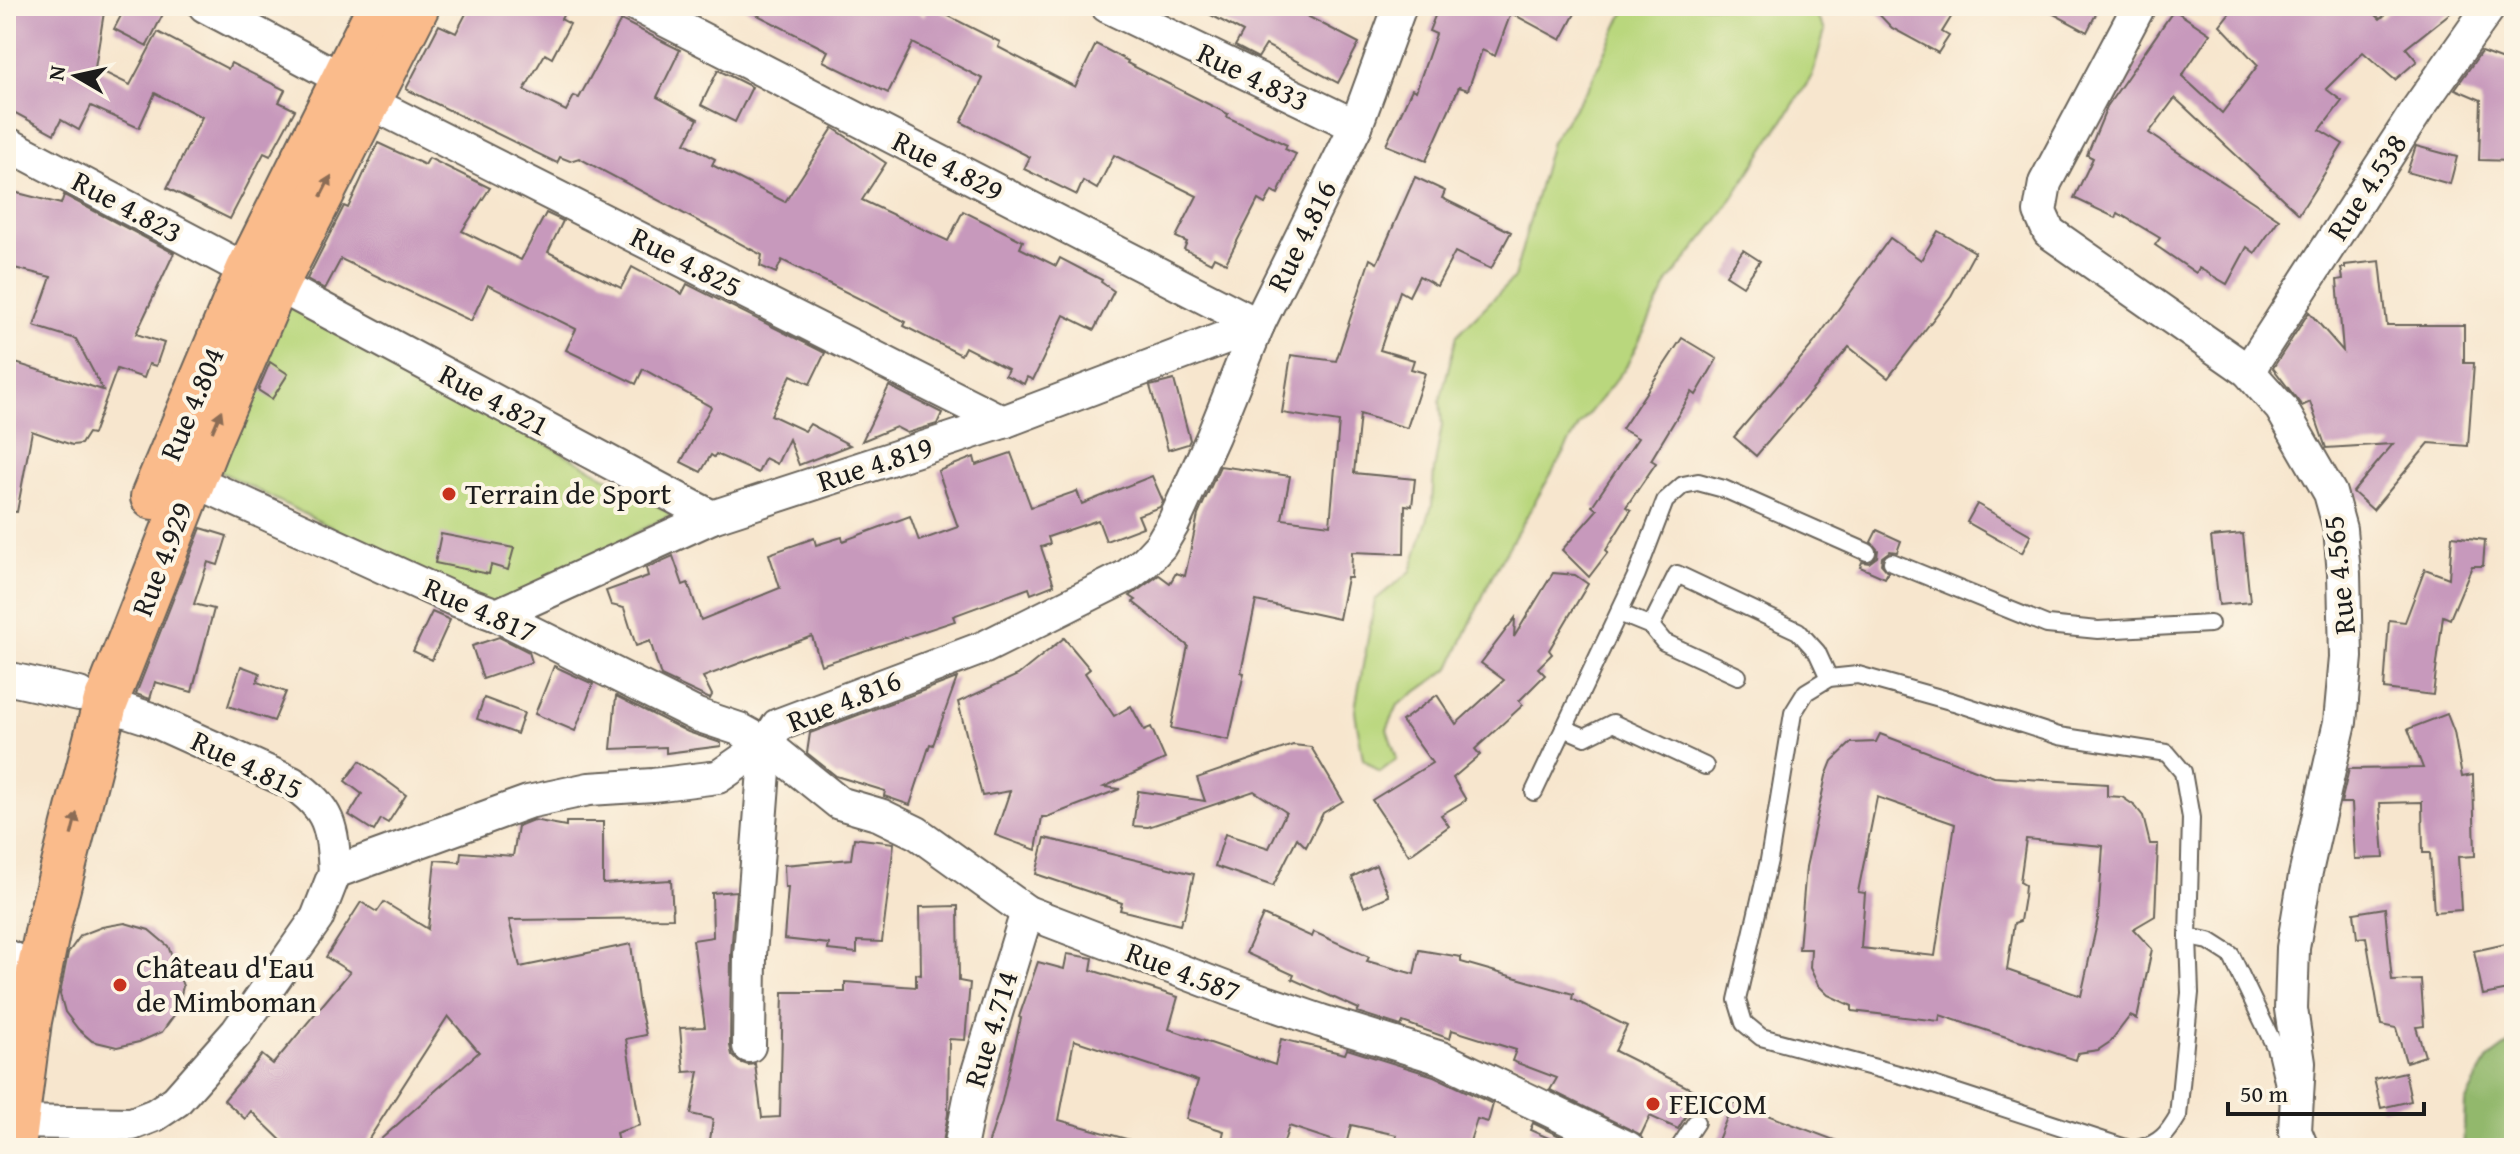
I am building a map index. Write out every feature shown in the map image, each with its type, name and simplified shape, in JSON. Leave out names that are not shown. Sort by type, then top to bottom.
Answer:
[{"type":"main road","name":"Rue 4.804","points":[[6,1007],[10,957],[45,822],[92,699],[176,440],[356,90],[380,6]]},
{"type":"main road","points":[[356,90],[417,6]]},
{"type":"main road","name":"Rue 4.929","points":[[14,1135],[29,1021],[92,699],[193,480],[262,277]]},
{"type":"street","name":"Rue 4.825","points":[[205,6],[356,90],[1003,422]]},
{"type":"street","name":"Rue 4.829","points":[[638,6],[1258,325]]},
{"type":"street","name":"Rue 4.833","points":[[1107,6],[1356,126]]},
{"type":"street","name":"Rue 4.816","points":[[335,872],[528,802],[589,789],[718,777],[766,744],[778,725],[985,647],[1127,576],[1145,562],[1160,546],[1173,524],[1258,325],[1356,126],[1400,6]]},
{"type":"street","name":"Rue 4.565","points":[[2139,6],[2045,183],[2040,212],[2049,232],[2248,371],[2281,408],[2330,493],[2340,529],[2346,657],[2340,722],[2305,876],[2293,948],[2291,1009],[2299,1063],[2299,1139]]},
{"type":"street","name":"Rue 4.538","points":[[2248,371],[2419,107],[2490,6]]},
{"type":"street","name":"Rue 4.823","points":[[6,143],[262,277]]},
{"type":"street","name":"Rue 4.821","points":[[262,277],[712,517]]},
{"type":"street","name":"Rue 4.819","points":[[497,615],[712,517],[1003,422],[1258,325]]},
{"type":"street","name":"Rue 4.817","points":[[193,480],[451,598],[497,615],[697,715],[739,729],[766,744]]},
{"type":"street","name":"Rue 4.815","points":[[6,678],[92,699],[161,724],[292,783],[313,797],[326,816],[333,840],[335,872]]},
{"type":"street","name":"Rue 4.587","points":[[766,744],[839,803],[880,815],[917,833],[1027,912],[1228,989],[1441,1058],[1628,1148]]},
{"type":"street","points":[[749,1046],[750,955],[766,744]]},
{"type":"street","points":[[14,1135],[101,1136],[155,1115],[176,1101],[237,1032],[317,918],[335,872]]},
{"type":"street","name":"Rue 4.714","points":[[960,1148],[970,1098],[1027,912]]},
{"type":"lane","points":[[1534,792],[1637,574],[1665,501],[1683,485],[1698,482],[1724,489],[1867,552]]},
{"type":"lane","points":[[1892,562],[2047,625],[2098,630],[2210,624]]},
{"type":"lane","points":[[1651,626],[1677,574],[1798,631],[1817,652],[1829,678]]},
{"type":"lane","points":[[1619,613],[1651,626],[1664,642],[1738,676]]},
{"type":"lane","points":[[2126,1148],[1909,1077],[1761,1037],[1744,1023],[1737,1000],[1769,860],[1793,713],[1806,692],[1829,678],[1858,675],[2059,736],[2167,753],[2183,772],[2191,818],[2190,993],[2178,1116],[2168,1133],[2154,1145],[2140,1148]]},
{"type":"lane","points":[[1564,728],[1585,737],[1613,723],[1705,766]]},
{"type":"lane","points":[[2188,937],[2209,941],[2231,955],[2275,1047],[2299,1139]]},
{"type":"lane","points":[[1679,1148],[1696,1122]]},
{"type":"green space","points":[[1627,6],[1810,6],[1825,30],[1812,76],[1718,220],[1669,281],[1626,367],[1579,426],[1492,576],[1450,668],[1398,705],[1387,729],[1397,759],[1380,772],[1363,759],[1356,703],[1375,600],[1411,571],[1432,505],[1442,425],[1440,401],[1457,335],[1514,278],[1551,142],[1589,86]]},
{"type":"green space","points":[[285,298],[672,514],[494,609],[205,464]]},
{"type":"green space","points":[[2514,1040],[2514,1148],[2463,1148],[2465,1103],[2487,1060]]},
{"type":"building","points":[[6,6],[105,6],[95,68],[130,85],[158,32],[228,69],[231,63],[285,90],[279,102],[295,110],[270,156],[264,153],[230,219],[167,188],[202,117],[155,93],[139,128],[91,106],[79,130],[61,120],[54,134],[6,108]]},
{"type":"building","points":[[126,6],[147,6],[163,14],[147,46],[114,29]]},
{"type":"building","points":[[470,6],[568,6],[561,19],[570,24],[552,58],[545,54],[524,90],[566,111],[574,96],[579,98],[621,20],[680,50],[657,97],[698,119],[685,143],[715,159],[712,165],[785,202],[833,128],[886,163],[862,200],[948,241],[963,211],[1023,241],[1020,248],[1056,266],[1060,258],[1102,280],[1114,291],[1094,330],[1064,315],[1033,380],[1027,377],[1024,384],[1005,375],[1008,369],[965,347],[961,355],[904,326],[906,322],[782,260],[776,273],[760,266],[762,255],[579,158],[570,161],[560,157],[557,163],[406,89],[439,25],[456,33]]},
{"type":"building","points":[[740,6],[905,6],[924,16],[929,6],[1000,42],[998,47],[1075,87],[1096,44],[1228,114],[1227,117],[1287,145],[1285,149],[1296,154],[1278,194],[1272,191],[1265,204],[1258,200],[1226,263],[1214,257],[1211,263],[1184,249],[1187,242],[1176,237],[1197,196],[1114,155],[1097,189],[1083,181],[1077,195],[1024,169],[1030,157],[961,122],[983,79],[913,43],[888,93],[823,61],[828,51]]},
{"type":"building","points":[[1194,6],[1288,6],[1359,43],[1338,83],[1266,45],[1258,58],[1235,46],[1243,32]]},
{"type":"building","points":[[1439,6],[1579,6],[1561,40],[1511,13],[1495,56],[1482,50],[1468,90],[1459,87],[1426,161],[1386,145],[1412,89],[1416,91],[1436,34],[1429,31]]},
{"type":"building","points":[[1871,6],[1958,6],[1942,32],[1949,36],[1938,53],[1892,28]]},
{"type":"building","points":[[2039,6],[2100,6],[2087,32]]},
{"type":"building","points":[[2235,6],[2367,6],[2380,19],[2396,6],[2459,6],[2406,48],[2417,61],[2395,80],[2363,52],[2326,89],[2342,101],[2320,130],[2343,144],[2299,214],[2175,98],[2149,133],[2279,219],[2255,253],[2247,247],[2227,284],[2199,268],[2196,273],[2155,245],[2160,238],[2118,213],[2116,218],[2074,198],[2093,158],[2087,155],[2108,105],[2174,10],[2210,34],[2182,76],[2222,113],[2258,65],[2220,25]]},
{"type":"building","points":[[2481,52],[2514,64],[2514,161],[2479,160],[2481,100],[2455,89]]},
{"type":"building","points":[[718,70],[752,87],[735,122],[701,105]]},
{"type":"building","points":[[378,143],[425,165],[429,158],[490,188],[462,231],[521,260],[546,213],[563,221],[548,252],[621,288],[632,267],[682,294],[687,284],[825,353],[810,384],[791,375],[771,415],[805,431],[810,424],[850,445],[799,465],[789,439],[777,464],[765,458],[758,473],[716,454],[714,457],[711,455],[701,472],[681,462],[711,407],[643,369],[636,384],[566,350],[576,329],[488,285],[471,321],[341,259],[325,289],[307,279],[344,206],[348,208]]},
{"type":"building","points":[[2416,146],[2457,157],[2450,184],[2407,172]]},
{"type":"building","points":[[1415,177],[1445,191],[1442,198],[1511,232],[1491,269],[1455,252],[1437,286],[1419,276],[1409,296],[1400,291],[1380,350],[1414,360],[1411,369],[1425,373],[1407,428],[1360,414],[1354,473],[1415,479],[1412,506],[1405,505],[1404,554],[1352,552],[1351,578],[1347,578],[1339,619],[1256,601],[1229,740],[1171,728],[1188,646],[1133,602],[1136,600],[1130,596],[1159,575],[1170,583],[1176,573],[1185,576],[1198,515],[1220,466],[1290,476],[1282,519],[1330,525],[1339,422],[1282,413],[1291,355],[1336,361],[1370,259],[1377,263]]},
{"type":"building","points":[[6,190],[61,204],[64,195],[174,253],[136,334],[164,343],[156,366],[149,364],[144,378],[117,369],[93,434],[88,433],[81,444],[72,445],[32,431],[17,512],[6,511],[6,360],[103,390],[76,339],[34,326],[51,277],[6,266]]},
{"type":"building","points":[[1938,231],[1975,252],[1951,296],[1888,378],[1849,347],[1756,456],[1734,437],[1813,344],[1890,238],[1921,260]]},
{"type":"building","points":[[1743,250],[1760,261],[1743,286],[1726,275]]},
{"type":"building","points":[[2380,261],[2387,325],[2464,325],[2464,363],[2474,363],[2468,446],[2429,443],[2373,510],[2353,492],[2393,444],[2326,448],[2310,402],[2302,406],[2273,368],[2309,312],[2343,351],[2337,280],[2343,279],[2341,268]]},
{"type":"building","points":[[1682,338],[1717,359],[1696,395],[1692,392],[1651,460],[1656,463],[1626,507],[1631,510],[1606,550],[1608,552],[1589,577],[1562,550],[1597,510],[1592,506],[1638,438],[1622,429]]},
{"type":"building","points":[[270,362],[288,374],[272,399],[258,390]]},
{"type":"building","points":[[1174,380],[1190,440],[1188,444],[1168,450],[1150,386]]},
{"type":"building","points":[[889,386],[942,413],[937,424],[907,433],[896,427],[862,441]]},
{"type":"building","points":[[1011,453],[1031,507],[1077,491],[1082,504],[1152,476],[1163,501],[1160,507],[1138,515],[1143,527],[1106,541],[1098,520],[1048,537],[1050,544],[1041,547],[1054,585],[1031,594],[1029,588],[953,616],[955,621],[821,665],[812,636],[703,677],[712,695],[710,699],[661,676],[650,641],[636,646],[624,608],[611,605],[606,591],[648,576],[646,568],[673,556],[683,585],[688,583],[701,620],[780,588],[769,554],[814,538],[816,545],[842,537],[843,541],[910,516],[919,541],[958,527],[938,471],[974,457],[976,465]]},
{"type":"building","points":[[1977,504],[2031,535],[2022,553],[1967,522]]},
{"type":"building","points":[[201,528],[227,536],[218,565],[208,562],[194,604],[214,609],[192,692],[155,682],[150,699],[136,694]]},
{"type":"building","points":[[1877,530],[1901,541],[1897,552],[1890,551],[1882,557],[1881,564],[1888,572],[1885,578],[1860,567],[1862,562],[1869,563],[1877,557],[1878,550],[1871,542]]},
{"type":"building","points":[[441,534],[514,548],[508,570],[491,565],[489,574],[435,563]]},
{"type":"building","points":[[2243,534],[2250,602],[2219,605],[2211,537]]},
{"type":"building","points":[[2452,536],[2485,540],[2483,566],[2472,566],[2450,619],[2443,616],[2433,695],[2384,689],[2389,620],[2405,622],[2425,569],[2449,578]]},
{"type":"building","points":[[1553,573],[1575,575],[1588,584],[1549,650],[1552,654],[1538,668],[1545,675],[1519,701],[1523,705],[1475,749],[1480,755],[1453,778],[1466,800],[1441,815],[1449,826],[1409,855],[1372,800],[1432,763],[1402,721],[1437,695],[1456,724],[1504,680],[1481,663],[1515,618],[1514,637]]},
{"type":"building","points":[[432,612],[450,620],[432,660],[413,651]]},
{"type":"building","points":[[499,637],[529,652],[532,662],[483,679],[472,646]]},
{"type":"building","points":[[1064,638],[1090,669],[1085,673],[1114,716],[1131,706],[1144,730],[1151,727],[1165,759],[1104,787],[1120,789],[1042,817],[1036,850],[995,835],[1010,791],[982,796],[958,702],[1018,675]]},
{"type":"building","points":[[241,666],[260,673],[257,682],[286,692],[274,721],[228,706]]},
{"type":"building","points":[[554,666],[593,684],[575,731],[535,714]]},
{"type":"building","points":[[957,678],[933,745],[930,744],[910,805],[884,796],[885,791],[836,776],[807,753],[810,733]]},
{"type":"building","points":[[616,696],[688,732],[721,743],[721,746],[666,753],[666,747],[611,749]]},
{"type":"building","points":[[484,698],[524,713],[517,734],[477,719]]},
{"type":"building","points":[[2447,714],[2454,732],[2462,777],[2473,775],[2475,856],[2458,857],[2461,910],[2434,912],[2430,853],[2423,853],[2422,802],[2380,803],[2384,858],[2355,859],[2352,803],[2341,803],[2349,769],[2423,768],[2408,729]]},
{"type":"building","points":[[1880,734],[1994,777],[2107,784],[2107,796],[2122,797],[2135,806],[2143,816],[2150,844],[2158,844],[2155,916],[2133,929],[2152,949],[2137,1019],[2130,1016],[2110,1042],[2098,1050],[2078,1053],[2076,1060],[1940,1015],[1939,1021],[1852,1011],[1852,1006],[1828,995],[1818,985],[1810,968],[1811,949],[1799,949],[1806,867],[1826,776],[1832,761],[1851,743],[1876,742]],"holes":[[[1877,797],[1955,824],[1935,956],[1861,948],[1865,893],[1858,892]],[[2026,839],[2103,846],[2098,919],[2081,996],[2007,970],[2014,923],[2020,921],[2024,897],[2025,885],[2020,882]]]},
{"type":"building","points":[[1293,745],[1311,747],[1343,801],[1323,813],[1306,847],[1297,838],[1273,886],[1215,866],[1225,834],[1269,848],[1286,812],[1254,791],[1148,827],[1133,826],[1138,791],[1205,801],[1197,778]]},
{"type":"building","points":[[360,761],[406,795],[388,823],[381,819],[374,831],[349,815],[362,794],[345,781]]},
{"type":"building","points":[[533,820],[566,826],[566,822],[603,822],[603,884],[671,880],[673,918],[509,920],[520,967],[631,944],[646,1035],[626,1039],[640,1125],[616,1133],[619,1148],[371,1148],[479,1052],[448,1016],[363,1148],[289,1148],[251,1111],[245,1119],[224,1100],[262,1055],[273,1064],[350,972],[326,957],[361,902],[377,912],[384,902],[428,929],[435,860],[460,862],[461,852],[513,856],[518,826]]},
{"type":"building","points":[[854,838],[894,843],[882,942],[857,941],[857,953],[828,950],[829,944],[784,939],[788,887],[785,887],[784,865],[851,859]]},
{"type":"building","points":[[1045,838],[1194,874],[1180,925],[1120,910],[1122,903],[1036,874]]},
{"type":"building","points":[[1376,865],[1389,896],[1364,907],[1352,877]]},
{"type":"building","points":[[736,891],[731,955],[730,1046],[732,1055],[739,1062],[755,1064],[762,1118],[780,1117],[783,992],[845,992],[845,982],[916,987],[916,974],[921,975],[920,907],[958,906],[959,981],[970,983],[965,1040],[949,1039],[948,1114],[942,1148],[726,1148],[727,1144],[710,1140],[713,1119],[691,1114],[699,1071],[684,1072],[680,1028],[705,1027],[693,940],[713,937],[712,893]]},
{"type":"building","points":[[2385,908],[2392,981],[2421,980],[2424,1026],[2416,1027],[2425,1056],[2406,1062],[2396,1028],[2381,1025],[2366,937],[2357,938],[2354,913]]},
{"type":"building","points":[[1263,915],[1312,937],[1314,932],[1369,957],[1367,961],[1414,974],[1419,950],[1461,957],[1461,962],[1573,994],[1572,999],[1627,1026],[1615,1051],[1699,1093],[1678,1129],[1650,1116],[1641,1135],[1550,1090],[1557,1078],[1512,1061],[1516,1050],[1452,1030],[1450,1039],[1403,1022],[1401,1026],[1357,1012],[1359,1009],[1292,979],[1294,975],[1246,953]]},
{"type":"building","name":"Château d'Eau de Mimboman","points":[[125,923],[149,930],[168,946],[183,986],[177,1011],[162,1032],[117,1047],[92,1041],[78,1029],[65,1012],[60,994],[68,953],[81,935]]},
{"type":"building","points":[[2506,944],[2514,989],[2483,995],[2474,951]]},
{"type":"building","points":[[1067,954],[1093,958],[1091,970],[1178,997],[1169,1029],[1275,1065],[1281,1039],[1345,1054],[1347,1049],[1434,1076],[1493,1104],[1488,1122],[1477,1119],[1468,1148],[1416,1148],[1395,1143],[1397,1135],[1351,1125],[1346,1145],[1289,1126],[1282,1148],[1220,1148],[1224,1131],[1186,1119],[1198,1081],[1074,1040],[1059,1120],[1137,1142],[1136,1148],[987,1148],[1002,1101],[1019,1017],[1038,962],[1064,969]]},
{"type":"building","points":[[2405,1072],[2411,1101],[2381,1108],[2374,1079]]},
{"type":"building","name":"FEICOM","points":[[1733,1102],[1850,1146],[1850,1148],[1715,1148]]},
{"type":"building","points":[[1533,1123],[1584,1148],[1547,1148],[1551,1139],[1530,1130]]},
{"type":"place","name":"Terrain de Sport","points":[[449,494]]},
{"type":"place","name":"Château d'Eau de Mimboman","points":[[120,985]]},
{"type":"place","name":"FEICOM","points":[[1653,1104]]}]
